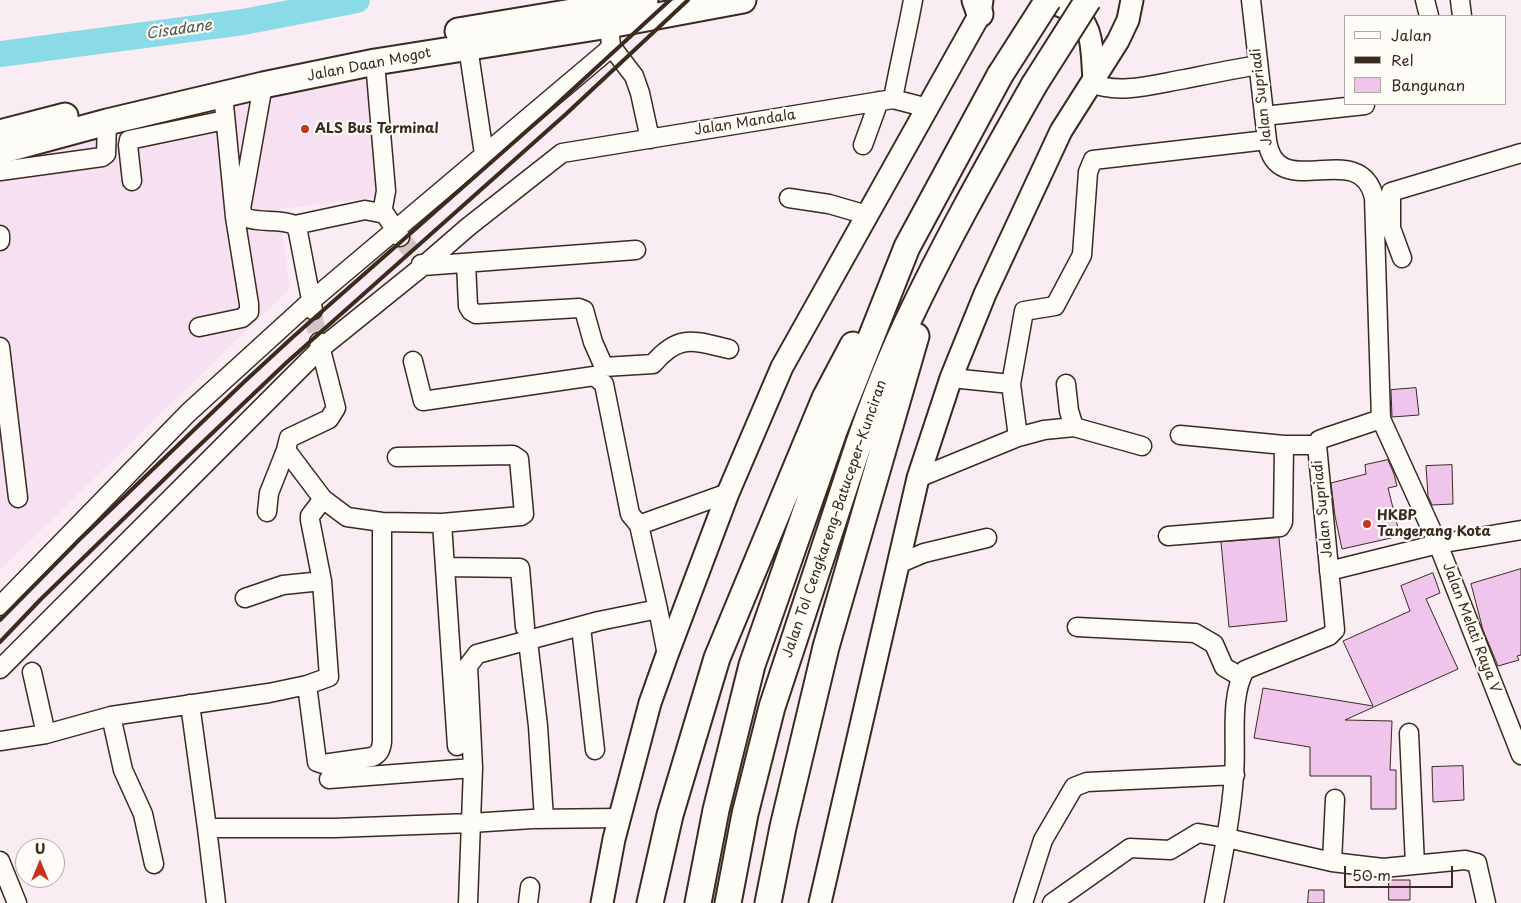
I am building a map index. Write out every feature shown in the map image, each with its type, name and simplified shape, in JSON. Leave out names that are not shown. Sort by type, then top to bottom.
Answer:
[{"type":"highway","name":"Jalan Daan Mogot","points":[[0,133],[251,71],[371,46],[645,0]]},
{"type":"highway","name":"Jalan Daan Mogot","points":[[0,152],[107,122],[223,94],[375,62],[468,47],[610,35],[743,0]]},
{"type":"highway","name":"Jalan Tol Cengkareng–Batuceper–Kunciran","points":[[698,903],[716,810],[752,665],[834,431],[907,247],[1000,74],[1048,0]]},
{"type":"highway","name":"Jalan Tol Cengkareng–Batuceper–Kunciran","points":[[728,903],[746,814],[784,667],[874,402],[900,340],[937,264],[1034,85],[1088,0]]},
{"type":"highway","points":[[650,903],[670,815],[717,658],[825,398],[879,294],[907,247]]},
{"type":"highway","points":[[768,903],[783,827],[826,647],[937,264]]},
{"type":"main road","points":[[1048,0],[1074,13],[1081,19],[1089,36],[1095,83]]},
{"type":"main road","points":[[820,903],[918,478],[951,378],[985,294],[1060,131],[1095,83],[1128,20],[1132,0]]},
{"type":"main road","points":[[602,903],[619,818],[650,703],[728,492],[782,367],[928,108],[983,3]]},
{"type":"street","points":[[863,145],[886,100],[906,39],[913,0]]},
{"type":"street","name":"Jalan Supriadi","points":[[1241,677],[1245,670],[1329,636],[1335,630],[1317,445],[1319,440],[1381,419],[1374,197],[1371,187],[1366,179],[1355,172],[1342,170],[1292,170],[1280,167],[1272,160],[1268,151],[1252,0]]},
{"type":"street","points":[[1425,0],[1429,15]]},
{"type":"street","points":[[1460,0],[1462,15]]},
{"type":"street","points":[[610,35],[634,76],[640,93],[650,139]]},
{"type":"street","points":[[0,606],[188,413],[397,233],[484,154],[606,52],[610,35]]},
{"type":"street","points":[[468,47],[484,154]]},
{"type":"street","points":[[375,62],[386,191],[382,213]]},
{"type":"street","points":[[1095,83],[1118,89],[1153,85],[1258,65]]},
{"type":"street","points":[[263,85],[241,210],[244,217],[251,220],[289,222],[295,225],[365,210],[385,214],[397,233]]},
{"type":"street","points":[[199,327],[242,318],[249,312],[235,217],[223,94]]},
{"type":"street","name":"Jalan Mandala","points":[[420,262],[562,153],[886,100],[928,108]]},
{"type":"street","points":[[1264,116],[1365,105]]},
{"type":"street","points":[[132,181],[129,140],[225,120]]},
{"type":"street","points":[[0,171],[102,157],[106,154],[107,148],[107,122]]},
{"type":"street","points":[[1018,437],[1011,384],[1024,312],[1055,306],[1082,255],[1088,172],[1093,160],[1267,140]]},
{"type":"street","points":[[1402,258],[1391,228],[1391,192],[1521,153]]},
{"type":"street","points":[[789,198],[829,204],[867,215]]},
{"type":"street","points":[[295,225],[298,232],[312,307]]},
{"type":"street","points":[[0,235],[0,241]]},
{"type":"street","points":[[0,669],[319,345],[420,262],[466,263],[636,250]]},
{"type":"street","points":[[466,263],[468,306],[471,311],[476,314],[579,308],[584,310],[593,342],[604,367],[653,364],[664,351],[680,342],[696,341],[729,349]]},
{"type":"street","points":[[267,512],[269,493],[289,438],[329,419],[336,408],[319,345]]},
{"type":"street","points":[[0,347],[18,498]]},
{"type":"street","points":[[413,361],[423,401],[594,376],[604,384],[630,514],[640,525],[667,655]]},
{"type":"street","points":[[951,378],[1011,384]]},
{"type":"street","points":[[1066,384],[1069,411],[1074,427]]},
{"type":"street","name":"Jalan Melati Raya V","points":[[1381,419],[1438,544],[1516,731],[1521,755]]},
{"type":"street","points":[[918,478],[1018,437],[1044,430],[1074,427],[1142,446]]},
{"type":"street","points":[[1180,435],[1284,445],[1317,445]]},
{"type":"street","points":[[1168,536],[1272,528],[1282,525],[1284,445]]},
{"type":"street","points":[[286,450],[323,498],[347,517],[382,522],[442,522],[521,516],[524,514],[519,459],[513,455],[396,457]]},
{"type":"street","points":[[640,525],[728,492]]},
{"type":"street","points":[[0,741],[46,734],[110,716],[269,693],[307,685],[329,677],[322,581],[310,520],[310,516],[323,498]]},
{"type":"street","points":[[307,685],[318,762],[323,764],[372,757],[381,750],[382,522]]},
{"type":"street","points":[[442,522],[457,746]]},
{"type":"street","points":[[1329,571],[1438,544],[1521,530]]},
{"type":"street","points":[[898,564],[924,553],[987,538]]},
{"type":"street","points":[[445,567],[520,568],[538,726],[544,819]]},
{"type":"street","points":[[245,598],[283,585],[322,581]]},
{"type":"street","points":[[468,903],[473,768],[468,666],[477,654],[527,634],[581,626],[658,608]]},
{"type":"street","points":[[581,626],[594,750]]},
{"type":"street","points":[[1077,627],[1195,632],[1214,644],[1224,667],[1241,677],[1236,700],[1234,775],[1227,838],[1214,903]]},
{"type":"street","points":[[32,672],[46,734]]},
{"type":"street","points":[[190,704],[216,903]]},
{"type":"street","points":[[110,716],[123,770],[143,814],[154,864]]},
{"type":"street","points":[[1409,733],[1415,865]]},
{"type":"street","points":[[328,779],[473,768]]},
{"type":"street","points":[[1023,903],[1043,840],[1074,787],[1087,782],[1234,775]]},
{"type":"street","points":[[1332,862],[1335,799]]},
{"type":"street","points":[[207,828],[335,828],[544,819],[619,818]]},
{"type":"street","points":[[1052,903],[1130,848],[1170,850],[1198,833],[1332,862],[1383,868],[1465,860],[1477,862],[1486,903]]},
{"type":"street","points":[[0,861],[17,903]]},
{"type":"shaded area","points":[[365,73],[376,197],[279,209],[290,288],[0,570],[0,156]]},
{"type":"building","points":[[1416,388],[1419,415],[1392,417],[1391,390]]},
{"type":"building","points":[[1388,460],[1397,486],[1388,488],[1400,536],[1342,549],[1331,483],[1366,474],[1365,465]]},
{"type":"building","points":[[1452,465],[1453,504],[1432,505],[1428,496],[1426,466]]},
{"type":"building","points":[[1279,538],[1287,621],[1229,627],[1221,542]]},
{"type":"building","points":[[1521,569],[1521,655],[1517,656],[1519,660],[1498,666],[1483,630],[1471,584]]},
{"type":"building","points":[[1433,573],[1440,593],[1426,599],[1458,669],[1345,720],[1392,721],[1390,770],[1396,770],[1396,809],[1371,809],[1371,776],[1310,776],[1310,747],[1254,738],[1263,688],[1373,706],[1343,641],[1410,611],[1401,586]]},
{"type":"building","points":[[1463,766],[1464,800],[1433,802],[1432,767]]},
{"type":"building","points":[[1389,880],[1410,880],[1410,900],[1389,900]]},
{"type":"building","points":[[1309,890],[1324,890],[1324,903],[1308,903]]},
{"type":"waterway","name":"Cisadane","points":[[0,54],[243,22],[357,0]]},
{"type":"tunnel","points":[[400,237],[416,257]]},
{"type":"tunnel","points":[[313,314],[319,342]]},
{"type":"railway","points":[[0,620],[80,539],[244,382],[547,113],[670,0]]},
{"type":"railway","points":[[0,642],[40,600],[286,363],[566,114],[688,0]]},
{"type":"place","name":"ALS Bus Terminal","points":[[305,129]]},
{"type":"place","name":"HKBP Tangerang Kota","points":[[1367,524]]}]
